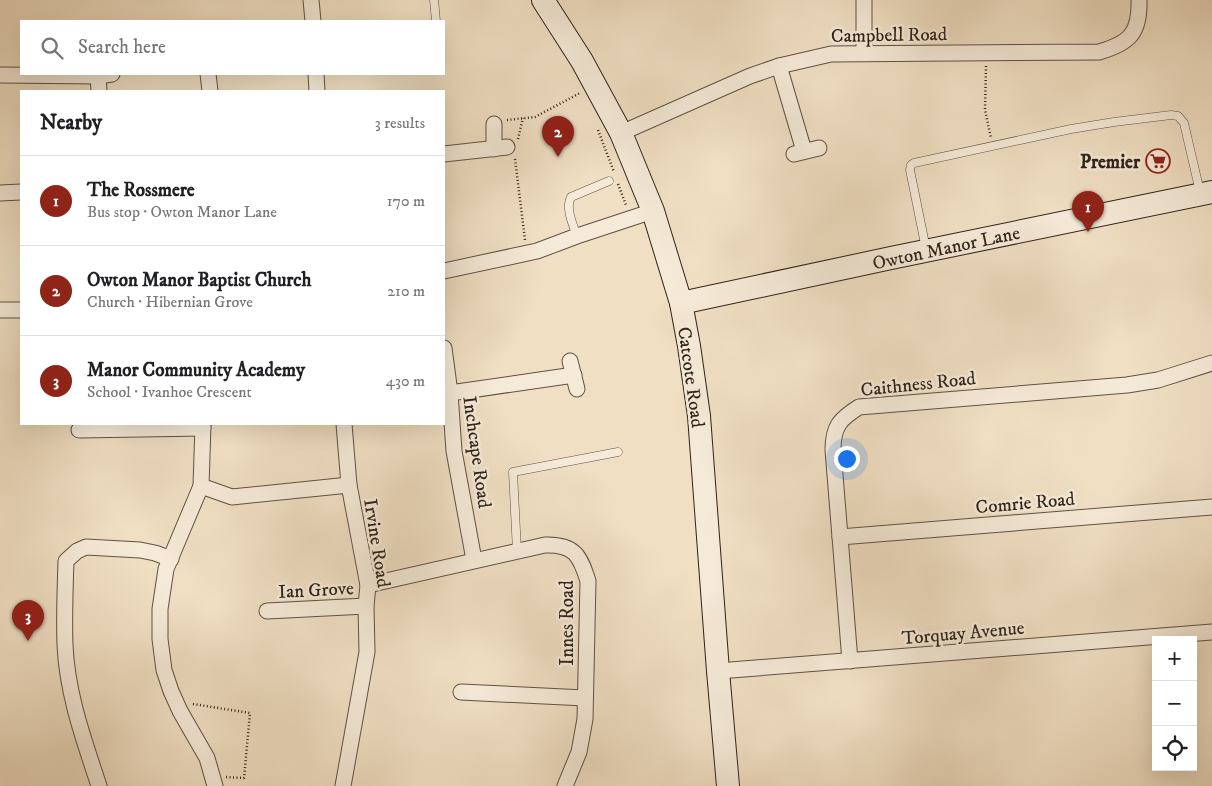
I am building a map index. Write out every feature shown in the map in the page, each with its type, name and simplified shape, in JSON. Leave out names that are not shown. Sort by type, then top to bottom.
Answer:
[{"type":"street","points":[[311,0],[312,20]]},
{"type":"street","points":[[864,0],[864,53]]},
{"type":"street","name":"Campbell Road","points":[[621,133],[750,76],[779,66],[832,54],[1099,52],[1124,43],[1133,33],[1138,20],[1139,0]]},
{"type":"street","name":"Catcote Road","points":[[546,1],[582,61],[621,133],[653,210],[680,303],[690,346],[699,416],[728,786]]},
{"type":"street","points":[[779,66],[799,153],[819,148]]},
{"type":"street","points":[[0,75],[103,80]]},
{"type":"street","points":[[208,75],[210,90]]},
{"type":"street","points":[[316,75],[317,90]]},
{"type":"street","points":[[445,154],[508,150],[499,122]]},
{"type":"street","points":[[0,193],[20,192]]},
{"type":"street","name":"Owton Manor Lane","points":[[680,303],[1206,194]]},
{"type":"street","points":[[445,271],[537,251],[653,210]]},
{"type":"street","points":[[0,310],[20,310]]},
{"type":"street","name":"Inchcape Road","points":[[445,356],[454,451],[474,560]]},
{"type":"street","name":"Caithness Road","points":[[850,661],[833,443],[835,433],[843,417],[859,407],[1127,385],[1158,380],[1212,363]]},
{"type":"street","points":[[450,393],[574,375]]},
{"type":"street","points":[[344,425],[349,485]]},
{"type":"street","points":[[79,430],[203,426],[201,486],[166,569],[160,609],[160,638],[164,670],[171,691],[207,758],[214,781]]},
{"type":"street","name":"Irvine Road","points":[[201,486],[232,497],[349,485],[368,585],[366,606],[367,652],[343,786]]},
{"type":"street","name":"Comrie Road","points":[[840,537],[1212,507]]},
{"type":"street","name":"Innes Road","points":[[368,585],[545,544],[557,544],[568,547],[576,555],[583,565],[588,581],[585,719],[579,752],[565,786]]},
{"type":"street","points":[[99,786],[77,717],[69,681],[65,646],[66,561],[77,551],[86,547],[140,550],[171,558]]},
{"type":"street","name":"Ian Grove","points":[[266,596],[267,616],[366,606]]},
{"type":"street","name":"Torquay Avenue","points":[[718,671],[1212,632]]},
{"type":"street","points":[[460,692],[585,698]]},
{"type":"lane","points":[[434,0],[436,20]]},
{"type":"lane","points":[[926,251],[910,170],[914,163],[1071,129],[1105,123],[1171,115],[1178,116],[1184,123],[1206,194]]},
{"type":"lane","points":[[577,236],[569,208],[569,200],[571,197],[613,181]]},
{"type":"lane","points":[[517,551],[513,472],[618,452]]},
{"type":"path","points":[[986,52],[985,110],[992,146]]},
{"type":"path","points":[[499,122],[535,117],[583,91]]},
{"type":"path","points":[[523,118],[508,150],[526,253]]},
{"type":"path","points":[[597,127],[614,172]]},
{"type":"path","points":[[613,181],[631,218]]},
{"type":"path","points":[[176,702],[250,713],[244,778],[214,781]]},
{"type":"place","name":"Owton Manor Baptist Church","points":[[558,157]]},
{"type":"place","name":"Premier","points":[[1158,161]]},
{"type":"place","name":"The Rossmere","points":[[1088,232]]},
{"type":"place","name":"Manor Community Academy","points":[[28,641]]}]
